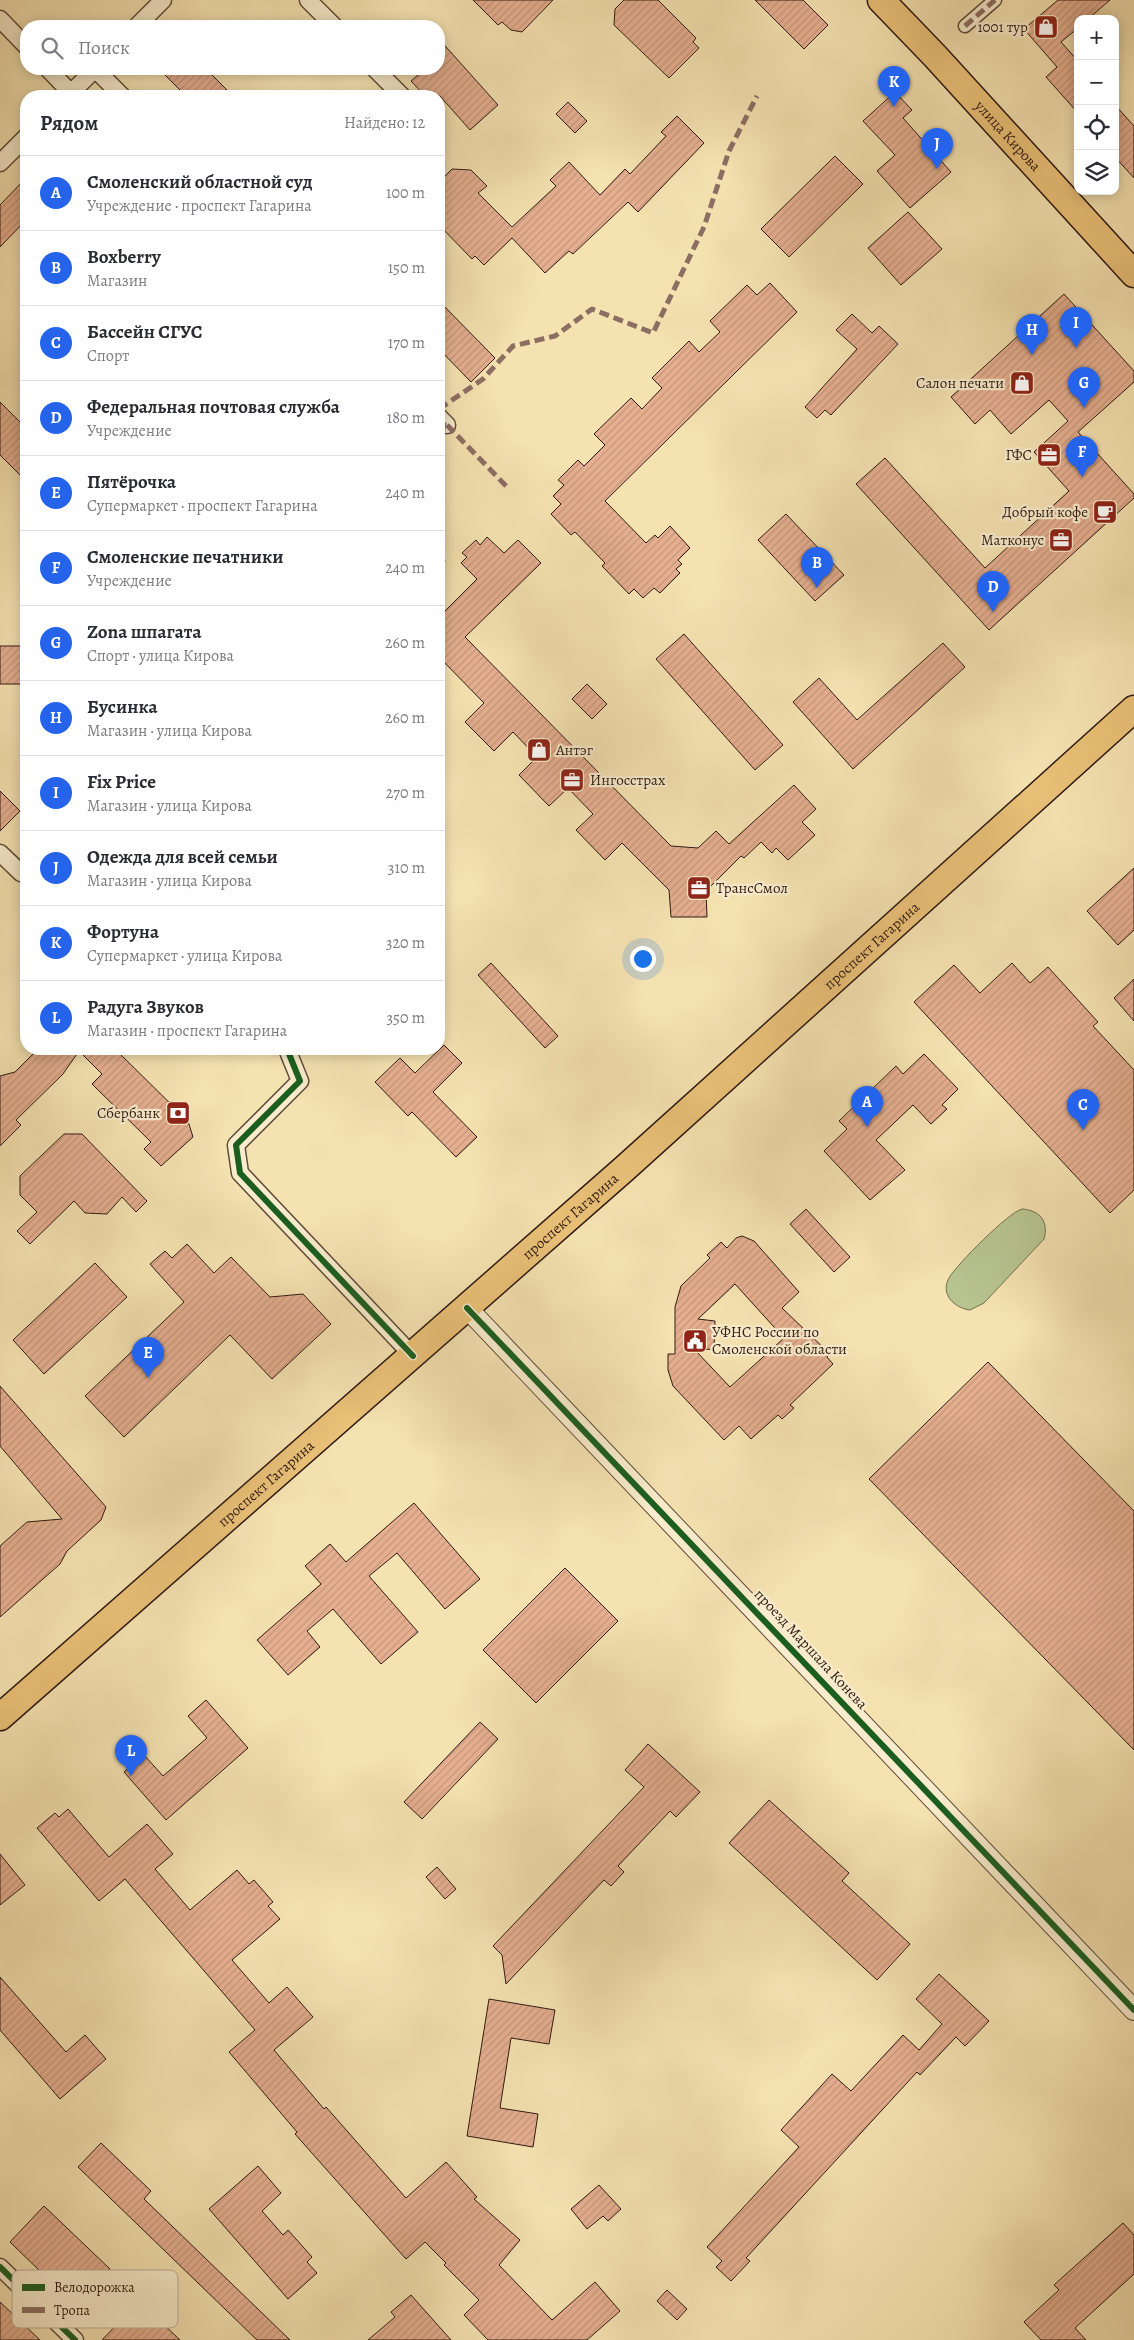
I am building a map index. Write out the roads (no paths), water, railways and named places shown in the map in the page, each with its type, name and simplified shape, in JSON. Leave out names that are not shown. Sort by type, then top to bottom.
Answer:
[{"type":"main road","name":"улица Кирова","points":[[881,0],[935,56],[1134,274]]},
{"type":"main road","name":"проспект Гагарина","points":[[2,1712],[468,1308],[1134,708]]},
{"type":"street","points":[[143,20],[163,0]]},
{"type":"street","points":[[308,0],[328,20]]},
{"type":"street","points":[[965,26],[995,0]]},
{"type":"street","points":[[0,19],[20,40]]},
{"type":"street","points":[[53,75],[66,90]]},
{"type":"street","points":[[74,90],[89,75]]},
{"type":"street","points":[[101,75],[116,90]]},
{"type":"street","points":[[381,75],[396,90]]},
{"type":"street","points":[[0,163],[20,143]]},
{"type":"street","points":[[0,853],[20,873]]},
{"type":"street","points":[[289,1055],[300,1081],[236,1145],[240,1173],[413,1356]]},
{"type":"street","name":"проезд Маршала Конева","points":[[468,1308],[1134,2010]]},
{"type":"street","points":[[0,2267],[12,2279]]},
{"type":"street","points":[[63,2328],[75,2340]]},
{"type":"place","name":"1001 тур","points":[[1046,27]]},
{"type":"place","name":"Фортуна","points":[[894,107]]},
{"type":"place","name":"Одежда для всей семьи","points":[[937,169]]},
{"type":"place","name":"Fix Price","points":[[1076,348]]},
{"type":"place","name":"Бусинка","points":[[1032,355]]},
{"type":"place","name":"Салон печати","points":[[1022,383]]},
{"type":"place","name":"Zona шпагата","points":[[1084,408]]},
{"type":"place","name":"ГФС","points":[[1049,455]]},
{"type":"place","name":"Смоленские печатники","points":[[1082,477]]},
{"type":"place","name":"Добрый кофе","points":[[1105,512]]},
{"type":"place","name":"Матконус","points":[[1061,540]]},
{"type":"place","name":"Boxberry","points":[[817,588]]},
{"type":"place","name":"Федеральная почтовая служба","points":[[993,612]]},
{"type":"place","name":"Антэг","points":[[539,750]]},
{"type":"place","name":"Ингосстрах","points":[[572,780]]},
{"type":"place","name":"ТрансСмол","points":[[699,888]]},
{"type":"place","name":"Сбербанк","points":[[178,1113]]},
{"type":"place","name":"Смоленский областной суд","points":[[867,1127]]},
{"type":"place","name":"Бассейн СГУС","points":[[1083,1130]]},
{"type":"place","name":"УФНС России по Смоленской области","points":[[695,1341]]},
{"type":"place","name":"Пятёрочка","points":[[148,1378]]},
{"type":"place","name":"Радуга Звуков","points":[[131,1776]]}]
